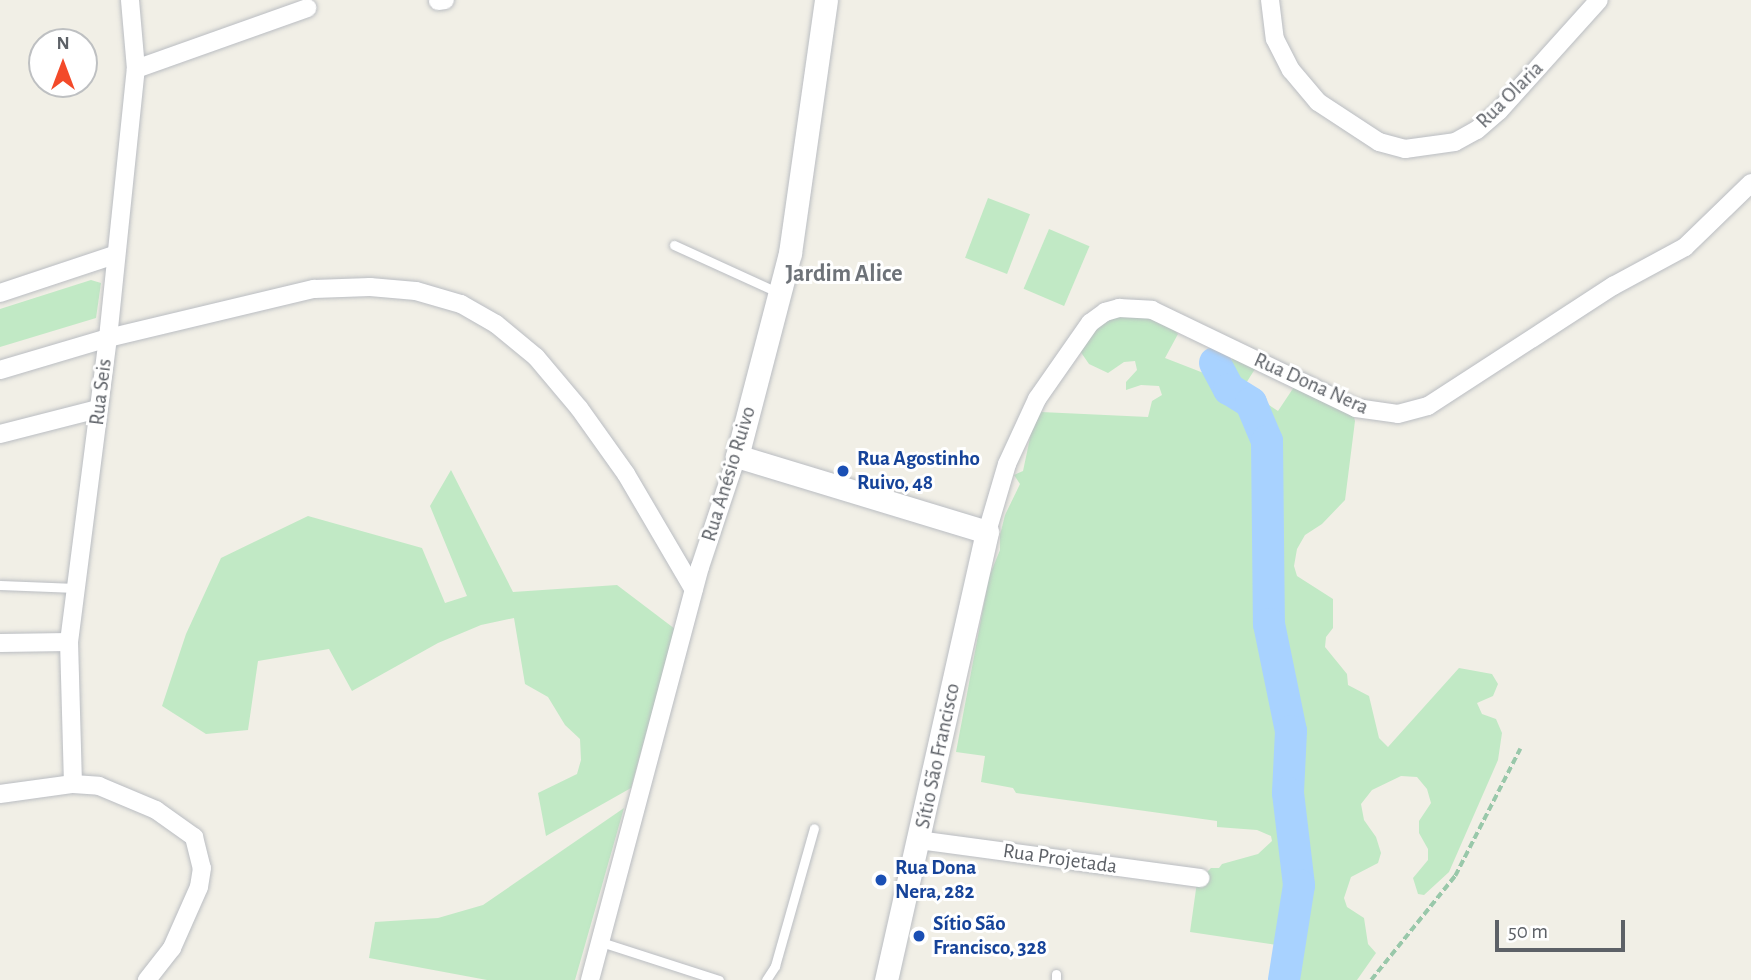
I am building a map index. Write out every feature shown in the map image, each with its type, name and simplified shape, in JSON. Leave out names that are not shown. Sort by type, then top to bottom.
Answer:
[{"type":"street","name":"Rua Seis","points":[[73,784],[69,642],[108,338],[114,256],[136,69],[131,0]]},
{"type":"street","name":"Rua Anésio Ruivo","points":[[590,980],[694,590],[737,456],[790,253],[826,0]]},
{"type":"street","name":"Rua Olaria","points":[[1270,0],[1275,39],[1291,70],[1318,102],[1379,142],[1405,149],[1455,142],[1477,130],[1499,111],[1599,0]]},
{"type":"street","points":[[136,69],[307,8]]},
{"type":"street","name":"Rua Dona Nera","points":[[987,532],[1007,464],[1031,410],[1090,323],[1105,312],[1119,308],[1152,310],[1356,408],[1398,414],[1428,406],[1613,286],[1685,247],[1751,183]]},
{"type":"street","points":[[0,293],[114,256]]},
{"type":"street","points":[[0,370],[108,338],[314,289],[370,287],[404,290],[461,304],[496,324],[536,357],[579,408],[626,474],[694,590]]},
{"type":"street","points":[[0,434],[99,409]]},
{"type":"street","points":[[737,456],[987,532]]},
{"type":"street","name":"Sítio São Francisco","points":[[886,980],[987,532]]},
{"type":"street","points":[[0,643],[69,642]]},
{"type":"street","points":[[0,794],[73,784],[99,786],[156,810],[194,837],[202,868],[199,887],[172,948],[147,980]]},
{"type":"street","name":"Rua Projetada","points":[[919,840],[1200,878]]},
{"type":"lane","points":[[674,245],[779,293]]},
{"type":"lane","points":[[0,585],[76,588]]},
{"type":"lane","points":[[766,980],[775,966],[814,828]]},
{"type":"lane","points":[[601,942],[719,980]]},
{"type":"path","points":[[1371,980],[1455,876],[1520,749]]},
{"type":"green space","points":[[988,198],[1030,214],[1007,274],[965,258]]},
{"type":"green space","points":[[1049,229],[1090,246],[1064,306],[1024,289]]},
{"type":"green space","points":[[91,280],[101,283],[96,318],[0,347],[0,309]]},
{"type":"green space","points":[[1126,312],[1168,323],[1178,334],[1165,358],[1219,379],[1234,356],[1255,369],[1243,388],[1278,411],[1294,387],[1353,413],[1355,421],[1345,500],[1322,524],[1305,535],[1297,549],[1294,566],[1297,576],[1333,599],[1333,628],[1326,637],[1325,647],[1347,674],[1348,685],[1369,696],[1379,738],[1388,747],[1459,668],[1492,674],[1498,684],[1493,696],[1477,703],[1482,714],[1496,719],[1502,733],[1498,760],[1449,872],[1424,895],[1418,894],[1413,878],[1428,860],[1428,849],[1419,833],[1419,821],[1431,803],[1427,789],[1417,777],[1401,776],[1372,790],[1361,804],[1364,820],[1376,837],[1381,853],[1378,863],[1351,877],[1344,898],[1347,907],[1364,918],[1368,944],[1376,953],[1357,980],[1276,980],[1277,945],[1190,932],[1197,882],[1211,868],[1219,868],[1222,864],[1258,854],[1272,841],[1271,836],[1257,830],[1217,827],[1217,821],[1016,793],[1013,788],[981,782],[985,756],[956,752],[989,577],[1000,550],[1000,535],[1005,515],[1020,484],[1014,475],[1023,471],[1034,419],[1041,412],[1148,417],[1152,401],[1162,395],[1159,386],[1141,385],[1126,390],[1126,382],[1137,370],[1135,361],[1124,362],[1108,373],[1089,364],[1080,351],[1090,332],[1106,317]]},
{"type":"green space","points":[[451,470],[513,592],[617,585],[675,629],[631,788],[546,836],[538,793],[577,774],[581,760],[580,739],[565,725],[548,697],[525,684],[514,618],[481,625],[438,643],[352,691],[329,649],[258,661],[248,730],[206,734],[162,706],[186,634],[221,558],[308,516],[422,548],[445,603],[467,596],[430,506]]},
{"type":"green space","points":[[624,808],[575,980],[487,980],[369,958],[375,922],[438,918],[483,905]]},
{"type":"waterway","points":[[1215,363],[1229,389],[1251,403],[1267,441],[1269,624],[1291,731],[1288,793],[1299,885],[1284,980]]},
{"type":"place","name":"Rua Agostinho Ruivo, 48","points":[[843,471]]},
{"type":"place","name":"Rua Dona Nera, 282","points":[[881,880]]},
{"type":"place","name":"Sítio São Francisco, 328","points":[[919,936]]},
{"type":"district","name":"Jardim Alice","points":[[844,275]]}]
